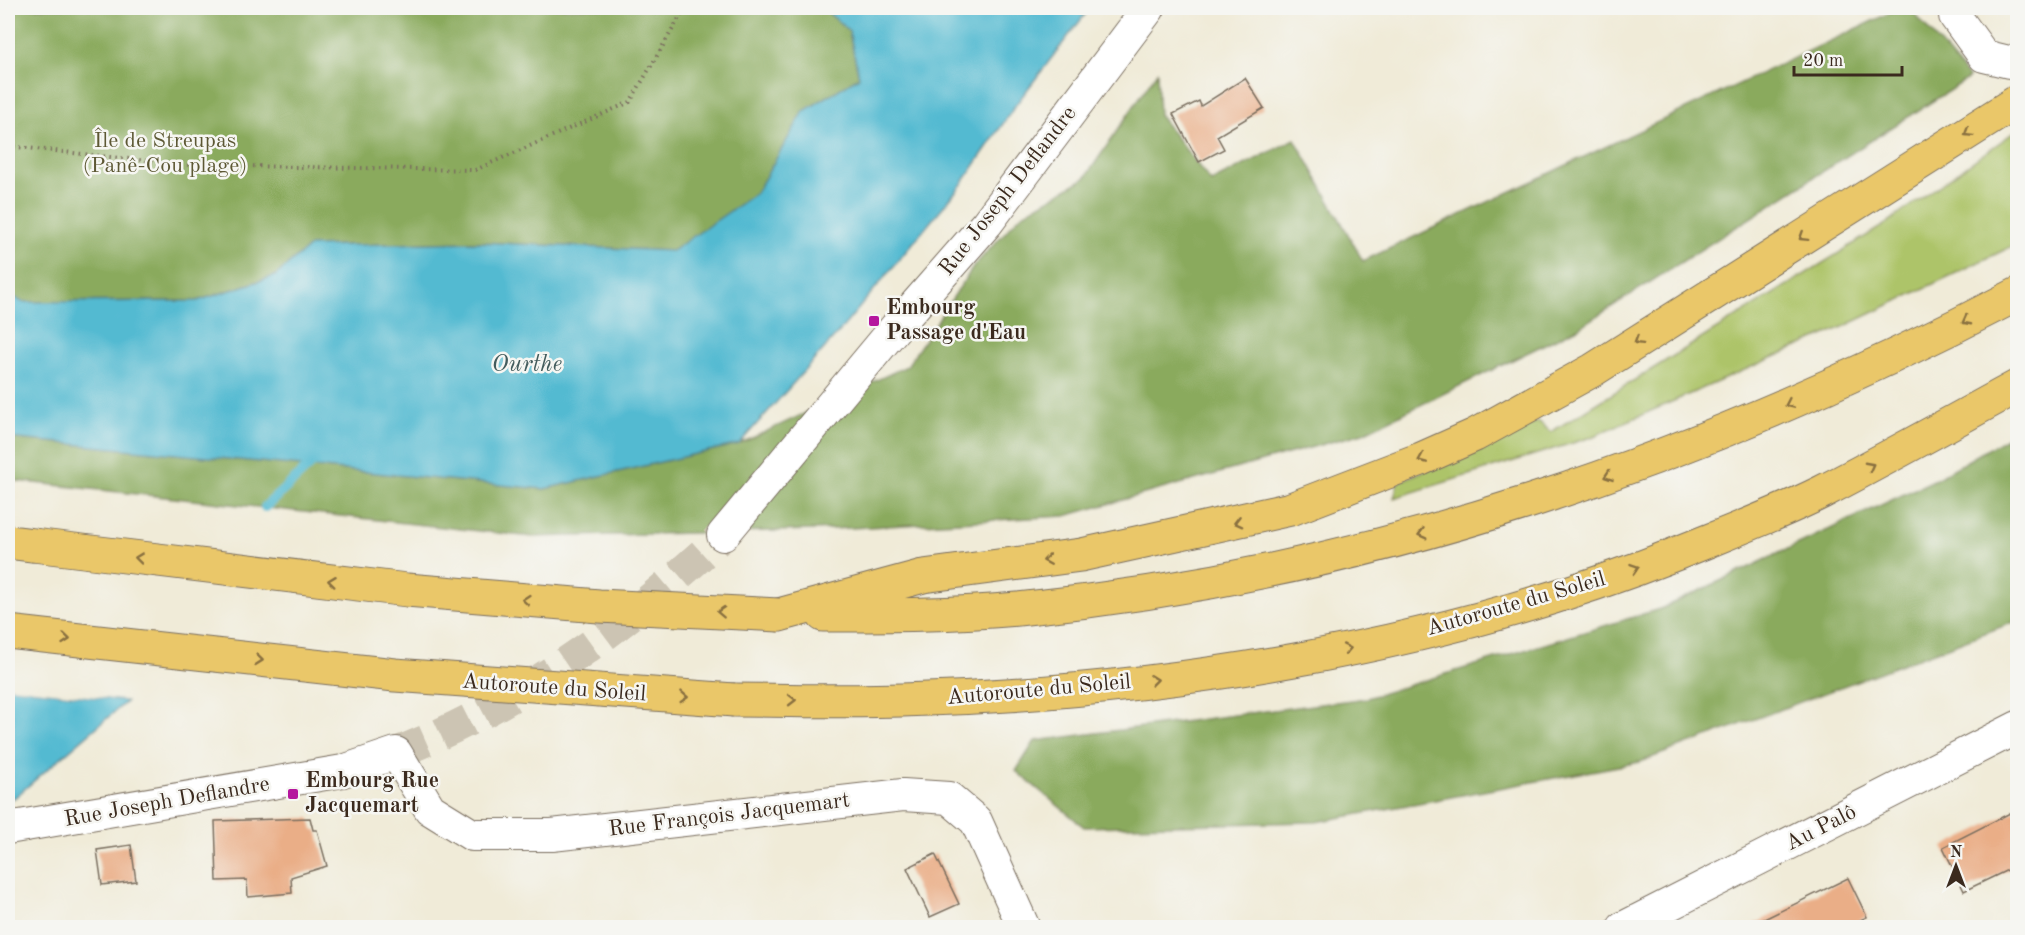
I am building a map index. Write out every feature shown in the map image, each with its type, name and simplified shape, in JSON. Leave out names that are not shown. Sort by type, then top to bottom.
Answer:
[{"type":"highway","points":[[780,615],[923,576],[1081,555],[1248,520],[1291,509],[1402,467],[1476,435],[1593,370],[2018,101]]},
{"type":"highway","points":[[20,544],[407,590],[599,606],[780,615],[934,614],[1090,601],[1188,587],[1382,544],[1540,499],[1661,457],[1787,405],[1930,339],[2018,294]]},
{"type":"highway","name":"Autoroute du Soleil","points":[[8,632],[396,675],[734,700],[902,700],[1091,687],[1222,672],[1361,646],[1503,613],[1670,556],[1818,494],[2018,386]]},
{"type":"street","name":"Rue Joseph Deflandre","points":[[723,535],[896,327],[987,223],[1149,8]]},
{"type":"street","points":[[1956,8],[1955,16],[1984,56],[2009,62],[2018,61]]},
{"type":"street","name":"Au Palô","points":[[1623,927],[2018,727]]},
{"type":"street","name":"Rue Joseph Deflandre","points":[[8,828],[343,771],[396,753]]},
{"type":"street","name":"Rue François Jacquemart","points":[[396,753],[430,809],[472,834],[552,835],[903,795],[949,798],[976,821],[1024,927]]},
{"type":"path","points":[[8,147],[185,165],[475,170],[630,102],[685,8]]},
{"type":"green space","name":"Île de Streupas (Panê-Cou plage)","points":[[8,8],[823,8],[849,31],[859,77],[804,111],[757,193],[672,251],[477,242],[310,246],[275,276],[197,301],[21,302],[8,292]]},
{"type":"green space","points":[[1900,8],[1910,8],[1969,78],[1580,327],[1363,433],[1065,516],[815,530],[533,537],[8,480],[8,438],[544,489],[739,444],[907,366],[974,266],[1021,215],[1085,178],[1157,72],[1159,115],[1211,182],[1295,139],[1363,261]]},
{"type":"green space","points":[[2017,130],[2017,244],[1843,327],[1589,438],[1394,498],[1398,482],[1538,421],[1551,432],[1884,225]]},
{"type":"green space","points":[[2017,432],[2017,621],[1640,762],[1316,822],[1084,827],[1016,771],[1035,741],[1367,698],[1663,608],[1936,479]]},
{"type":"water","name":"Ourthe","points":[[823,8],[1090,8],[1017,103],[962,184],[839,332],[739,444],[544,489],[8,438],[8,292],[22,302],[197,301],[275,276],[310,246],[477,242],[672,251],[756,193],[804,111],[859,77],[849,31]]},
{"type":"water","points":[[8,687],[127,701],[14,798],[8,799]]},
{"type":"pier","points":[[8,684],[128,698],[130,701],[8,687]]},
{"type":"building","points":[[1245,78],[1264,108],[1217,136],[1224,149],[1199,162],[1173,114],[1199,101],[1201,106]]},
{"type":"building","points":[[2018,809],[2018,865],[1964,891],[1943,847]]},
{"type":"building","points":[[310,818],[313,830],[317,830],[327,866],[291,877],[292,893],[248,897],[247,880],[217,881],[215,821]]},
{"type":"building","points":[[131,845],[136,881],[102,885],[97,850]]},
{"type":"building","points":[[935,854],[959,904],[930,917],[907,868]]},
{"type":"building","points":[[1848,878],[1867,917],[1845,927],[1748,927]]},
{"type":"waterway","points":[[265,507],[317,459]]},
{"type":"tunnel","points":[[396,753],[443,733],[487,710],[570,660],[648,601],[723,535]]},
{"type":"place","name":"Embourg Passage d'Eau","points":[[874,321]]},
{"type":"place","name":"Embourg Rue Jacquemart","points":[[293,794]]}]
